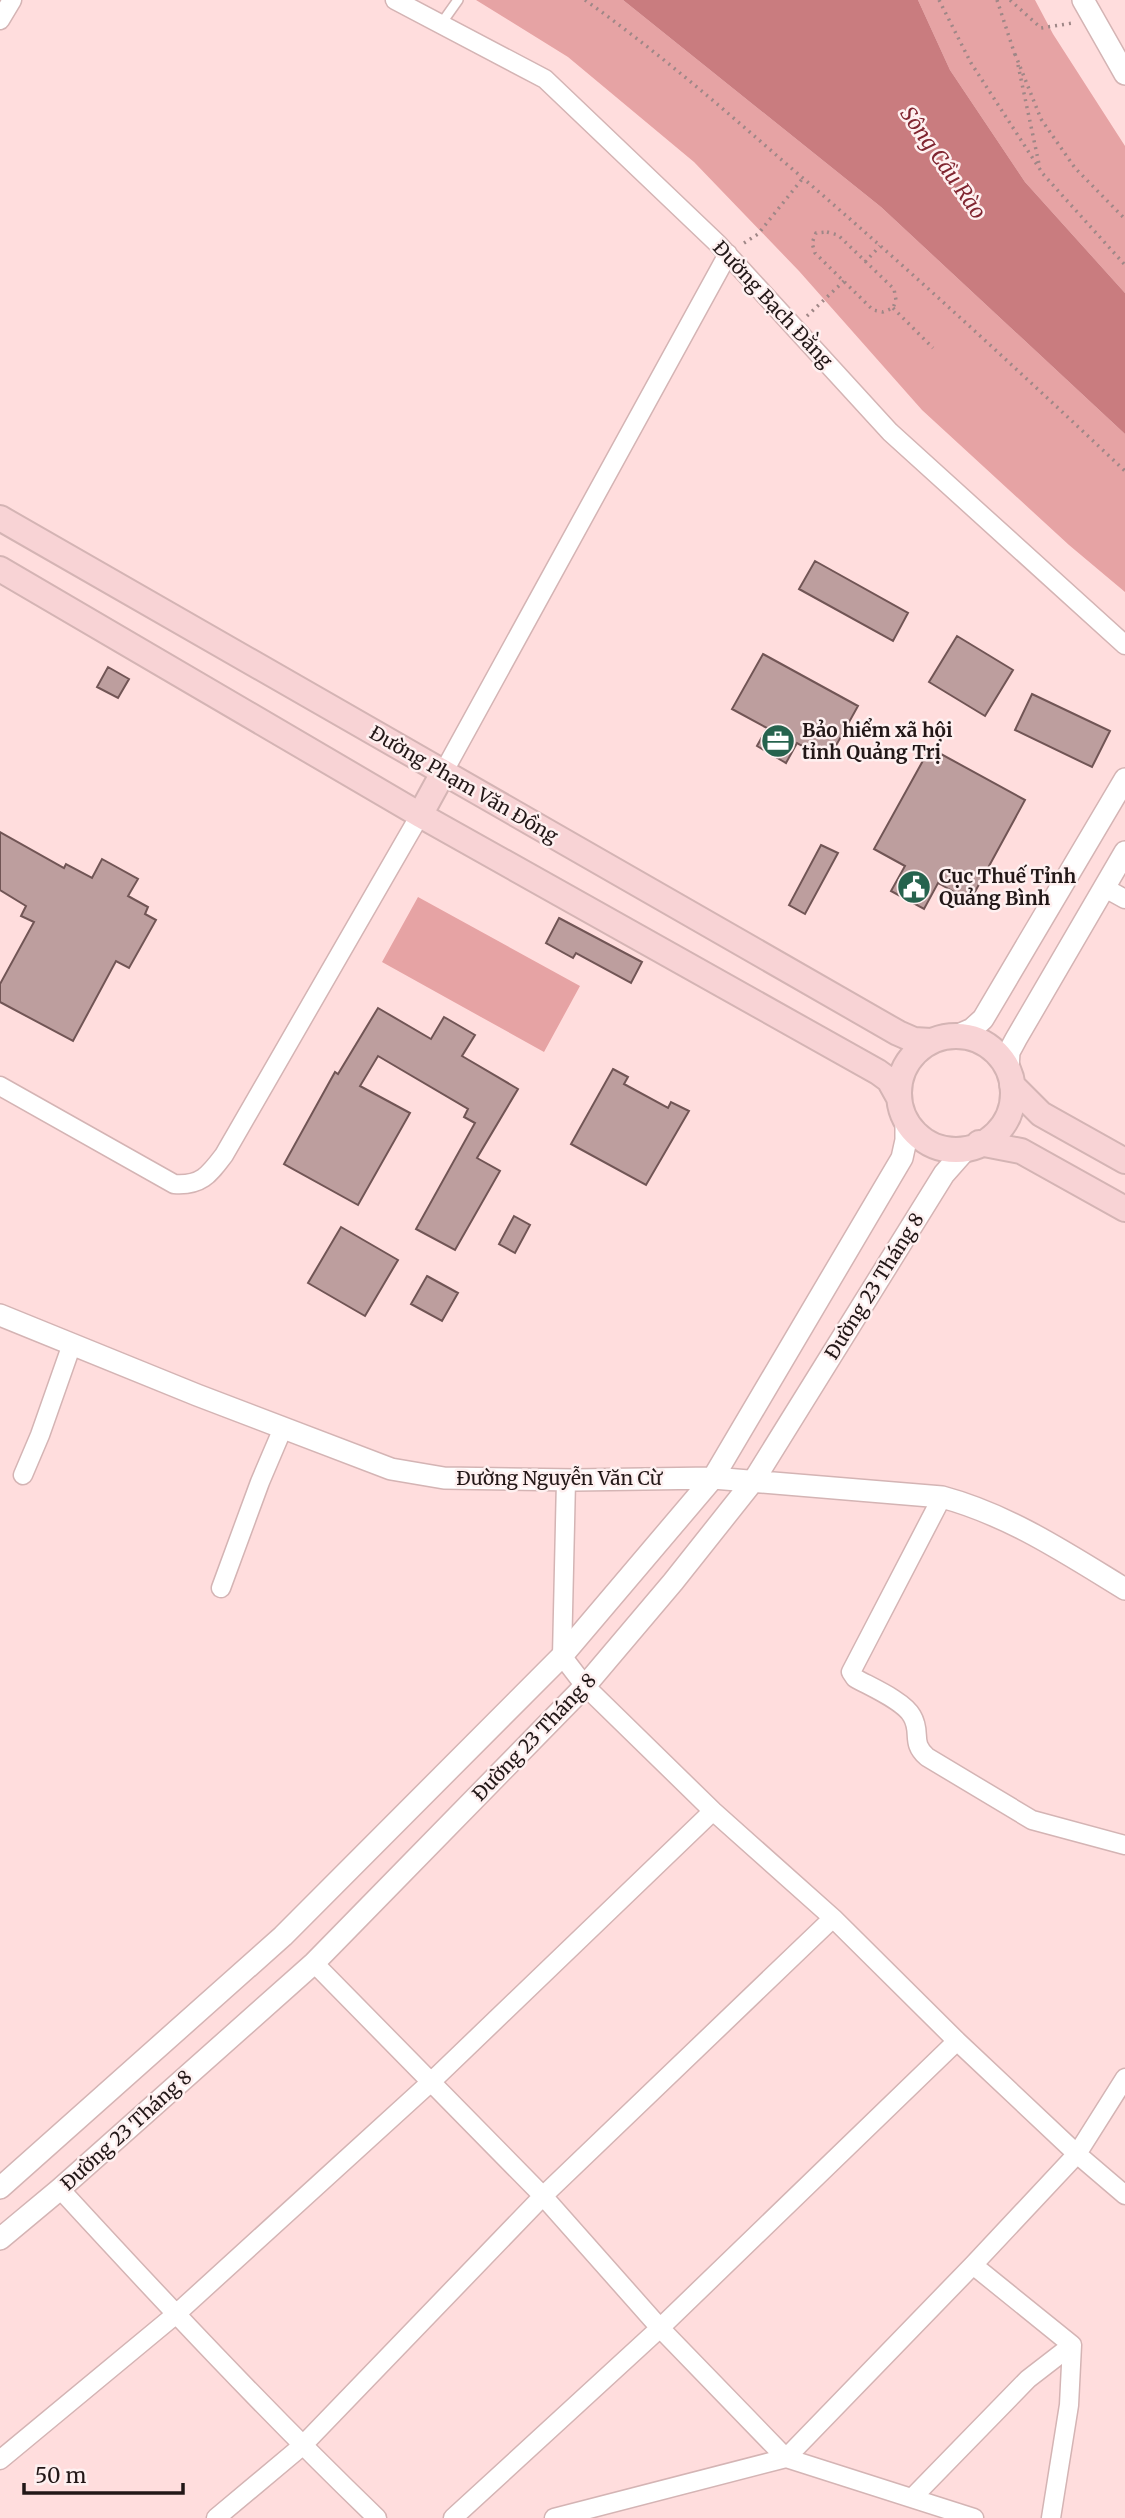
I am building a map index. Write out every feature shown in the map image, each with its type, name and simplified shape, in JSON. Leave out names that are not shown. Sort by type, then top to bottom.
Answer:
[{"type":"main road","name":"Đường Phạm Văn Đồng","points":[[0,518],[898,1033],[914,1040],[931,1041]]},
{"type":"main road","points":[[0,569],[420,815],[878,1072],[889,1080],[902,1109],[922,1139],[937,1147],[953,1150],[973,1146],[988,1140],[1002,1127],[1011,1111],[1013,1092],[1010,1077],[1001,1057],[986,1044],[969,1037],[956,1036],[931,1041],[917,1050],[906,1063],[900,1079],[902,1109]]},
{"type":"main road","points":[[420,815],[443,773]]},
{"type":"main road","points":[[1010,1077],[1041,1114],[1125,1161]]},
{"type":"main road","points":[[973,1146],[1021,1151],[1125,1209]]},
{"type":"street","points":[[0,20],[12,0]]},
{"type":"street","name":"Đường Bạch Đằng","points":[[395,0],[545,79],[728,254],[890,432],[1125,645]]},
{"type":"street","points":[[1083,0],[1123,66]]},
{"type":"street","points":[[443,773],[728,254]]},
{"type":"street","points":[[956,1036],[972,1029],[983,1019],[1125,779]]},
{"type":"street","points":[[0,1086],[174,1184],[200,1182],[224,1156],[420,815]]},
{"type":"street","points":[[1010,1077],[1009,1052],[1125,852]]},
{"type":"street","points":[[1105,887],[1125,899]]},
{"type":"street","name":"Đường 23 Tháng 8","points":[[0,2188],[283,1936],[562,1656],[713,1478],[902,1158],[906,1140],[902,1109]]},
{"type":"street","name":"Đường 23 Tháng 8","points":[[0,2239],[60,2189],[314,1962],[585,1686],[754,1480],[944,1174],[973,1146]]},
{"type":"street","name":"Đường Nguyễn Văn Cừ","points":[[0,1315],[391,1469],[444,1478],[754,1480],[942,1497],[976,1506],[1037,1535],[1125,1589]]},
{"type":"street","points":[[23,1475],[72,1344]]},
{"type":"street","points":[[221,1588],[283,1428]]},
{"type":"street","points":[[566,1480],[562,1656],[585,1686],[713,1811],[833,1917],[957,2041],[1077,2154],[1125,2195]]},
{"type":"street","points":[[942,1497],[851,1672],[855,1678],[905,1707],[911,1714],[918,1749],[927,1757],[1032,1820],[1125,1845]]},
{"type":"street","points":[[0,2460],[175,2315],[432,2081],[713,1811]]},
{"type":"street","points":[[216,2518],[302,2446],[543,2196],[833,1917]]},
{"type":"street","points":[[314,1962],[543,2196],[660,2328],[786,2458],[974,2518]]},
{"type":"street","points":[[453,2518],[660,2328],[957,2041]]},
{"type":"street","points":[[554,2518],[786,2458],[1077,2154],[1125,2078]]},
{"type":"street","points":[[60,2189],[175,2315],[302,2446],[377,2518]]},
{"type":"street","points":[[973,2265],[1072,2345]]},
{"type":"street","points":[[912,2498],[1028,2379],[1072,2345]]},
{"type":"street","points":[[1051,2518],[1069,2405],[1072,2345]]},
{"type":"lane","points":[[441,24],[458,0]]},
{"type":"path","points":[[585,0],[710,98],[803,177],[992,345],[1125,471]]},
{"type":"path","points":[[939,0],[971,63],[1039,167],[1125,265]]},
{"type":"path","points":[[997,0],[1041,119],[1075,168],[1125,219]]},
{"type":"path","points":[[1010,0],[1041,28],[1093,20]]},
{"type":"path","points":[[1015,54],[1039,167]]},
{"type":"path","points":[[728,254],[758,234],[803,177]]},
{"type":"path","points":[[816,233],[838,235],[865,262],[894,289],[896,300],[892,308],[883,312],[873,310],[815,253],[812,243],[816,233]]},
{"type":"path","points":[[865,262],[880,246]]},
{"type":"path","points":[[795,327],[844,281]]},
{"type":"path","points":[[892,308],[933,348]]},
{"type":"shaded area","points":[[476,0],[623,0],[881,207],[1125,434],[1125,592],[1069,545],[922,410],[799,271],[694,162],[568,57]]},
{"type":"shaded area","points":[[918,0],[1035,0],[1053,34],[1125,146],[1125,293],[1025,182],[950,70]]},
{"type":"shaded area","points":[[418,897],[580,986],[544,1052],[382,962]]},
{"type":"water","name":"Sông Cầu Rào","points":[[623,0],[918,0],[950,70],[1025,182],[1125,293],[1125,434],[881,207]]},
{"type":"building","points":[[815,561],[908,613],[893,641],[799,589]]},
{"type":"building","points":[[957,636],[1013,670],[985,716],[929,682]]},
{"type":"building","points":[[763,654],[858,706],[828,760],[797,743],[786,763],[757,746],[767,728],[732,709]]},
{"type":"building","points":[[108,667],[129,679],[118,698],[97,687]]},
{"type":"building","points":[[1032,694],[1110,731],[1092,767],[1015,730]]},
{"type":"building","points":[[930,748],[1025,800],[970,901],[938,883],[924,909],[891,891],[905,866],[874,849]]},
{"type":"building","points":[[0,832],[64,868],[66,864],[92,878],[102,859],[138,879],[128,896],[148,907],[145,914],[156,920],[129,968],[116,961],[73,1041],[0,1002],[0,984],[34,922],[21,916],[26,906],[0,890]]},
{"type":"building","points":[[821,845],[838,853],[805,914],[789,905]]},
{"type":"building","points":[[559,918],[642,962],[631,983],[576,953],[573,958],[546,943]]},
{"type":"building","points":[[378,1008],[431,1039],[444,1017],[475,1035],[462,1056],[518,1089],[477,1158],[500,1171],[455,1250],[416,1229],[475,1123],[464,1117],[468,1109],[378,1056],[360,1086],[410,1113],[358,1205],[284,1164],[335,1072],[338,1074]]},
{"type":"building","points":[[613,1069],[628,1077],[624,1084],[668,1108],[671,1102],[689,1111],[646,1185],[571,1144]]},
{"type":"building","points":[[514,1216],[530,1225],[515,1253],[499,1244]]},
{"type":"building","points":[[341,1227],[398,1260],[365,1316],[308,1283]]},
{"type":"building","points":[[427,1276],[458,1293],[442,1321],[411,1304]]},
{"type":"place","name":"Bảo hiểm xã hội tỉnh Quảng Trị","points":[[778,741]]},
{"type":"place","name":"Cục Thuế Tỉnh Quảng Bình","points":[[914,887]]}]
